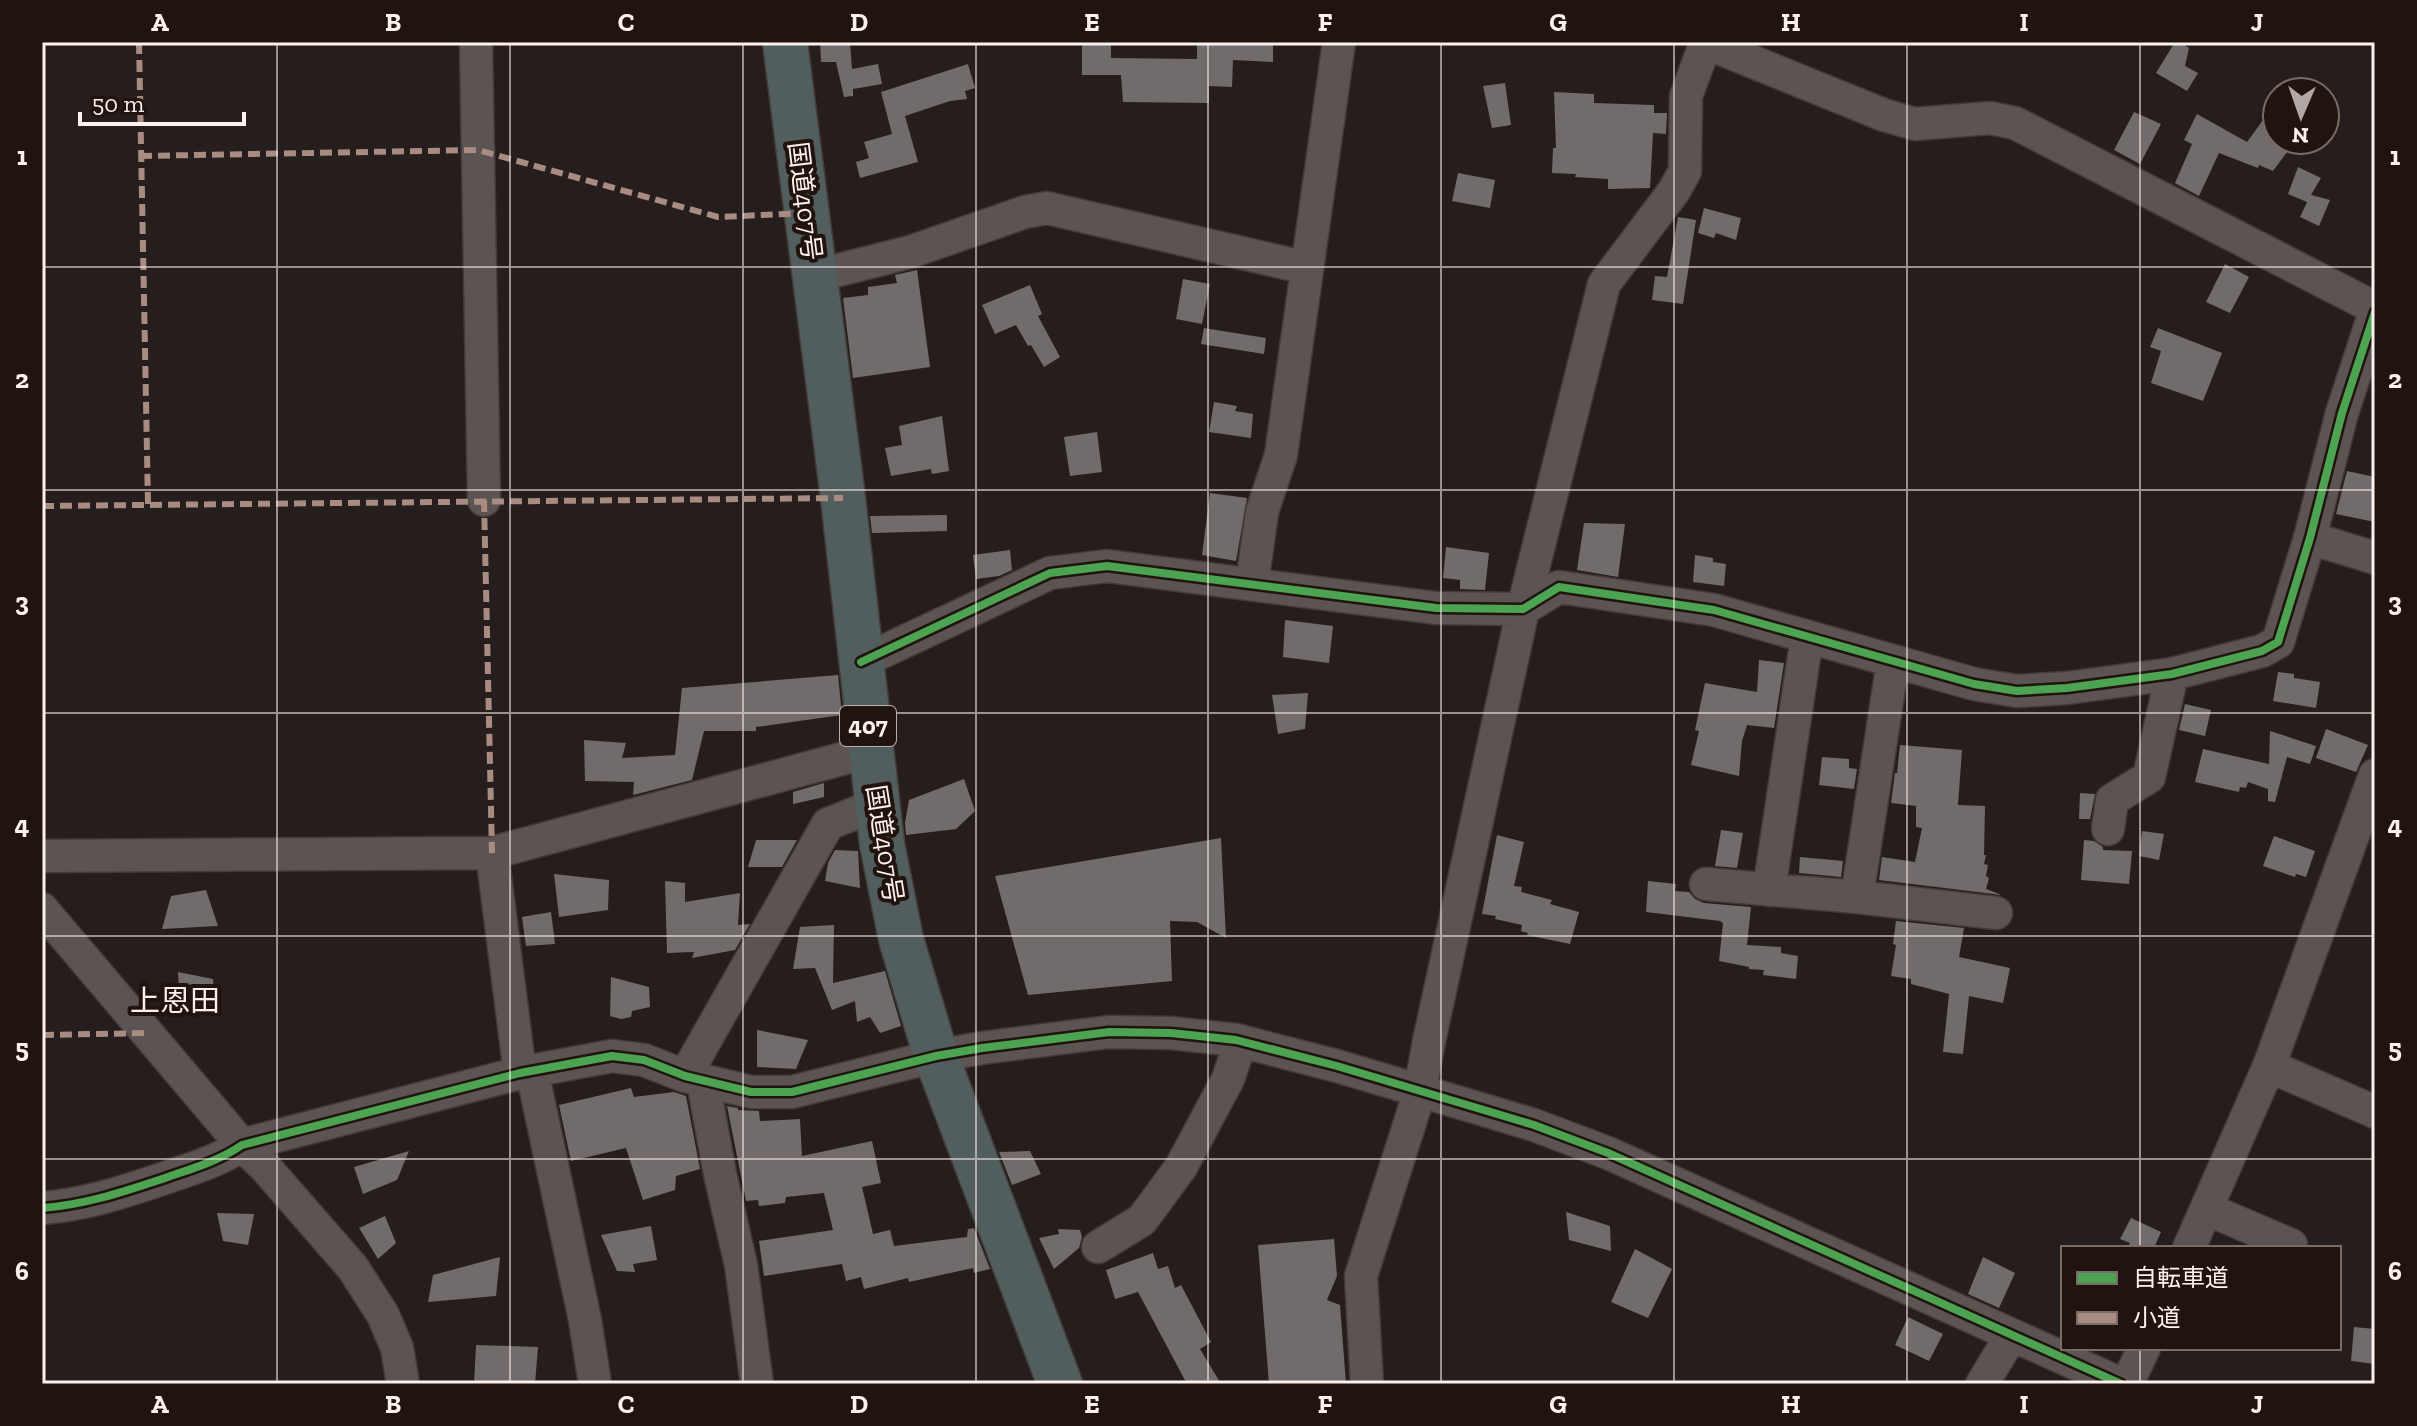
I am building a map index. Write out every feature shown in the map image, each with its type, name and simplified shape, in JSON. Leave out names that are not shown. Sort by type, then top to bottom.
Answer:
[{"type":"highway","name":"国道407号","points":[[785,42],[882,844],[901,939],[936,1056],[1060,1384]]},
{"type":"street","points":[[476,42],[484,500]]},
{"type":"street","points":[[1252,584],[1262,512],[1281,455],[1339,42]]},
{"type":"street","points":[[861,662],[1050,573],[1107,566],[1436,608],[1523,609],[1559,587],[1714,610],[1974,684],[2017,691],[2067,688],[2172,674],[2262,651],[2278,642],[2310,538],[2342,413],[2375,310],[2015,123],[1990,118],[1915,124],[1884,115],[1712,44],[1686,96],[1685,171],[1674,191],[1604,284],[1523,609],[1420,1091],[1361,1276],[1367,1384]]},
{"type":"street","points":[[815,276],[910,252],[1025,212],[1047,208],[1307,268]]},
{"type":"street","points":[[2310,538],[2375,558]]},
{"type":"street","points":[[1769,890],[1807,637]]},
{"type":"street","points":[[1857,897],[1893,661]]},
{"type":"street","points":[[2108,829],[2112,800],[2149,777],[2172,674]]},
{"type":"street","points":[[42,856],[492,853],[871,751]]},
{"type":"street","points":[[2190,1246],[2269,1066],[2375,777]]},
{"type":"street","points":[[757,1384],[741,1265],[694,1078],[828,824],[878,804]]},
{"type":"street","points":[[492,853],[526,1072],[585,1320],[595,1384]]},
{"type":"street","points":[[1706,884],[1996,913]]},
{"type":"street","points":[[42,909],[242,1145],[353,1268],[383,1315],[397,1348],[403,1384]]},
{"type":"street","points":[[42,1208],[110,1196],[222,1159],[242,1145],[526,1072],[612,1056],[644,1060],[694,1078],[751,1092],[792,1092],[936,1056],[982,1048],[1109,1032],[1171,1033],[1241,1041],[1337,1066],[1534,1125],[1608,1153],[2121,1384]]},
{"type":"street","points":[[1098,1247],[1142,1220],[1181,1167],[1228,1079],[1241,1041]]},
{"type":"street","points":[[2269,1066],[2375,1112]]},
{"type":"street","points":[[2207,1209],[2291,1245]]},
{"type":"street","points":[[1982,1384],[2011,1336]]},
{"type":"street","points":[[2127,1384],[2143,1350]]},
{"type":"building","points":[[820,42],[850,42],[852,69],[878,64],[882,84],[853,89],[853,96],[844,97],[836,62],[821,62]]},
{"type":"building","points":[[1082,42],[1111,42],[1111,58],[1197,59],[1197,42],[1273,42],[1273,62],[1233,60],[1232,87],[1209,86],[1209,103],[1123,102],[1121,75],[1082,75]]},
{"type":"building","points":[[2175,42],[2189,48],[2185,66],[2198,73],[2187,91],[2156,73]]},
{"type":"building","points":[[968,64],[975,88],[965,91],[967,99],[950,101],[905,116],[918,162],[860,178],[856,162],[869,158],[864,142],[892,134],[881,92]]},
{"type":"building","points":[[1505,83],[1511,125],[1492,128],[1483,86]]},
{"type":"building","points":[[1554,92],[1594,94],[1594,103],[1654,105],[1654,113],[1667,113],[1666,134],[1653,133],[1650,188],[1608,189],[1608,179],[1552,173],[1553,148],[1556,148]]},
{"type":"building","points":[[2134,112],[2161,124],[2140,164],[2114,150]]},
{"type":"building","points":[[2197,114],[2247,142],[2261,123],[2261,156],[2284,156],[2273,171],[2219,153],[2199,196],[2175,183],[2192,144],[2184,140]]},
{"type":"building","points":[[2298,167],[2321,178],[2311,195],[2330,200],[2319,226],[2300,217],[2307,202],[2288,194]]},
{"type":"building","points":[[1458,173],[1495,180],[1490,208],[1452,201]]},
{"type":"building","points":[[1704,208],[1741,218],[1736,240],[1716,233],[1714,238],[1698,233]]},
{"type":"building","points":[[1678,217],[1696,220],[1683,304],[1652,300],[1655,276],[1667,277]]},
{"type":"building","points":[[2225,264],[2249,277],[2230,313],[2206,302]]},
{"type":"building","points":[[917,270],[930,367],[853,378],[843,298],[868,295],[868,287],[897,283],[895,275]]},
{"type":"building","points":[[1183,279],[1210,284],[1202,324],[1176,319]]},
{"type":"building","points":[[1030,285],[1042,314],[1038,316],[1060,357],[1044,367],[1016,325],[995,334],[982,305]]},
{"type":"building","points":[[1204,328],[1266,338],[1264,354],[1201,344]]},
{"type":"building","points":[[2158,328],[2222,353],[2203,401],[2151,383],[2161,351],[2150,347]]},
{"type":"building","points":[[1214,402],[1237,406],[1235,411],[1253,414],[1251,438],[1209,432]]},
{"type":"building","points":[[942,416],[949,471],[932,474],[931,469],[891,476],[885,448],[902,445],[899,426]]},
{"type":"building","points":[[1097,432],[1102,472],[1070,476],[1064,437]]},
{"type":"building","points":[[2347,471],[2375,477],[2375,522],[2336,514]]},
{"type":"building","points":[[1210,493],[1247,498],[1236,561],[1202,555]]},
{"type":"building","points":[[947,515],[947,531],[872,533],[870,516]]},
{"type":"building","points":[[1584,523],[1625,524],[1618,577],[1577,570]]},
{"type":"building","points":[[1446,547],[1489,553],[1485,590],[1460,589],[1460,580],[1443,578]]},
{"type":"building","points":[[1010,550],[1012,570],[999,576],[976,579],[973,555]]},
{"type":"building","points":[[1695,555],[1726,564],[1724,586],[1693,582]]},
{"type":"building","points":[[1285,620],[1333,626],[1329,663],[1283,657]]},
{"type":"building","points":[[1759,660],[1784,663],[1774,728],[1747,725],[1742,741],[1739,776],[1691,765],[1705,683],[1757,692]]},
{"type":"building","points":[[2278,672],[2320,682],[2316,708],[2273,701]]},
{"type":"building","points":[[838,675],[842,715],[756,727],[756,731],[704,731],[692,780],[633,795],[634,782],[585,781],[584,740],[626,743],[622,758],[675,755],[682,688]]},
{"type":"building","points":[[1308,693],[1305,729],[1278,734],[1272,695]]},
{"type":"building","points":[[2185,704],[2211,710],[2205,736],[2179,730]]},
{"type":"building","points":[[2326,729],[2368,745],[2356,772],[2316,758]]},
{"type":"building","points":[[2270,731],[2316,746],[2310,764],[2287,757],[2275,802],[2268,801],[2268,789],[2248,782],[2246,788],[2240,787],[2239,792],[2195,782],[2203,749],[2269,764]]},
{"type":"building","points":[[1900,745],[1962,750],[1958,805],[1985,806],[1984,864],[1988,865],[1986,876],[1989,878],[1986,889],[2002,895],[1879,880],[1882,857],[1915,862],[1922,828],[1916,827],[1916,806],[1891,803]]},
{"type":"building","points":[[1822,757],[1849,759],[1849,768],[1857,769],[1854,789],[1819,785]]},
{"type":"building","points":[[964,779],[975,811],[956,829],[906,835],[909,800]]},
{"type":"building","points":[[824,783],[824,797],[793,804],[793,792]]},
{"type":"building","points":[[2080,793],[2095,794],[2090,819],[2079,819]]},
{"type":"building","points":[[1721,830],[1743,833],[1737,868],[1715,866]]},
{"type":"building","points":[[2142,831],[2164,834],[2159,860],[2139,856]]},
{"type":"building","points":[[1497,835],[1524,842],[1514,886],[1522,887],[1521,892],[1552,900],[1550,904],[1579,912],[1570,944],[1527,935],[1521,931],[1522,925],[1482,914]]},
{"type":"building","points":[[2274,836],[2315,851],[2306,877],[2296,874],[2295,877],[2263,866]]},
{"type":"building","points":[[1221,838],[1226,938],[1197,922],[1170,921],[1172,981],[1028,995],[995,876]]},
{"type":"building","points":[[756,840],[797,840],[782,867],[748,867]]},
{"type":"building","points":[[2084,840],[2094,841],[2103,850],[2132,851],[2129,884],[2081,880]]},
{"type":"building","points":[[835,850],[858,851],[860,888],[825,881],[828,863]]},
{"type":"building","points":[[1800,857],[1843,861],[1841,877],[1799,873]]},
{"type":"building","points":[[554,874],[609,880],[608,910],[559,917]]},
{"type":"building","points":[[665,881],[685,883],[685,902],[740,893],[738,925],[750,924],[735,950],[692,958],[694,952],[667,953]]},
{"type":"building","points":[[1648,881],[1676,884],[1675,891],[1689,892],[1704,903],[1751,907],[1747,945],[1781,947],[1781,953],[1798,956],[1796,979],[1763,975],[1764,970],[1719,961],[1723,923],[1646,912]]},
{"type":"building","points":[[206,890],[218,926],[162,929],[171,896]]},
{"type":"building","points":[[551,912],[555,944],[526,946],[522,917]]},
{"type":"building","points":[[1896,921],[1964,928],[1959,957],[2010,968],[2003,1003],[1969,996],[1963,1054],[1943,1052],[1949,994],[1911,984],[1911,979],[1891,976]]},
{"type":"building","points":[[834,925],[833,983],[885,971],[901,1026],[880,1033],[870,1017],[857,1022],[855,1001],[832,1010],[815,968],[793,969],[800,927]]},
{"type":"building","points":[[178,972],[213,979],[215,1005],[180,1008]]},
{"type":"building","points":[[611,977],[649,987],[650,1007],[632,1011],[631,1017],[621,1019],[610,1016]]},
{"type":"building","points":[[757,1030],[808,1040],[796,1069],[757,1067]]},
{"type":"building","points":[[631,1088],[634,1097],[674,1092],[686,1096],[700,1169],[676,1176],[675,1190],[643,1200],[626,1148],[571,1161],[559,1105]]},
{"type":"building","points":[[727,1106],[759,1111],[760,1121],[800,1119],[802,1156],[872,1141],[881,1183],[862,1187],[873,1234],[890,1230],[894,1246],[967,1237],[968,1229],[974,1228],[990,1269],[974,1273],[973,1268],[909,1282],[908,1278],[864,1289],[861,1277],[846,1281],[842,1264],[764,1276],[759,1241],[833,1230],[824,1193],[786,1197],[785,1203],[759,1206],[758,1200],[746,1201]]},
{"type":"building","points":[[409,1151],[397,1180],[363,1194],[354,1167]]},
{"type":"building","points":[[1030,1151],[1041,1174],[1012,1185],[999,1152]]},
{"type":"building","points":[[1566,1212],[1610,1226],[1611,1251],[1569,1240]]},
{"type":"building","points":[[217,1213],[254,1214],[248,1245],[223,1241]]},
{"type":"building","points":[[385,1216],[396,1243],[378,1259],[359,1228]]},
{"type":"building","points":[[2131,1218],[2161,1232],[2155,1246],[2128,1246],[2130,1243],[2120,1239]]},
{"type":"building","points":[[651,1226],[657,1260],[633,1264],[635,1272],[617,1271],[601,1235]]},
{"type":"building","points":[[1058,1229],[1080,1230],[1082,1237],[1079,1248],[1054,1269],[1039,1238],[1059,1234]]},
{"type":"building","points":[[1334,1239],[1337,1276],[1327,1300],[1340,1305],[1346,1384],[1269,1384],[1258,1245]]},
{"type":"building","points":[[1635,1249],[1672,1269],[1648,1318],[1611,1302]]},
{"type":"building","points":[[1153,1253],[1158,1269],[1168,1266],[1175,1288],[1181,1285],[1211,1342],[1200,1349],[1221,1384],[1187,1384],[1138,1292],[1115,1299],[1106,1270]]},
{"type":"building","points":[[500,1257],[496,1296],[428,1302],[433,1275]]},
{"type":"building","points":[[1983,1257],[2015,1273],[1999,1308],[1968,1294]]},
{"type":"building","points":[[1908,1317],[1943,1334],[1929,1361],[1895,1345]]},
{"type":"building","points":[[2354,1327],[2375,1329],[2375,1364],[2351,1361]]},
{"type":"building","points":[[476,1345],[538,1347],[535,1384],[474,1384]]},
{"type":"marked path","points":[[139,42],[148,504]]},
{"type":"marked path","points":[[140,156],[478,150],[718,217],[807,213]]},
{"type":"marked path","points":[[42,506],[843,498]]},
{"type":"marked path","points":[[484,500],[492,853]]},
{"type":"marked path","points":[[42,1035],[148,1033]]},
{"type":"cycle path","points":[[861,662],[1050,573],[1107,566],[1436,608],[1523,609],[1559,587],[1714,610],[1974,684],[2017,691],[2067,688],[2172,674],[2262,651],[2278,642],[2310,538],[2342,413],[2375,312]]},
{"type":"cycle path","points":[[42,1208],[88,1201],[133,1189],[203,1165],[242,1145],[520,1073],[612,1056],[644,1060],[685,1076],[751,1092],[792,1092],[936,1056],[982,1048],[1109,1032],[1171,1033],[1236,1040],[1337,1066],[1534,1125],[1608,1153],[2121,1384]]},
{"type":"district","name":"上恩田","points":[[175,1001]]}]
